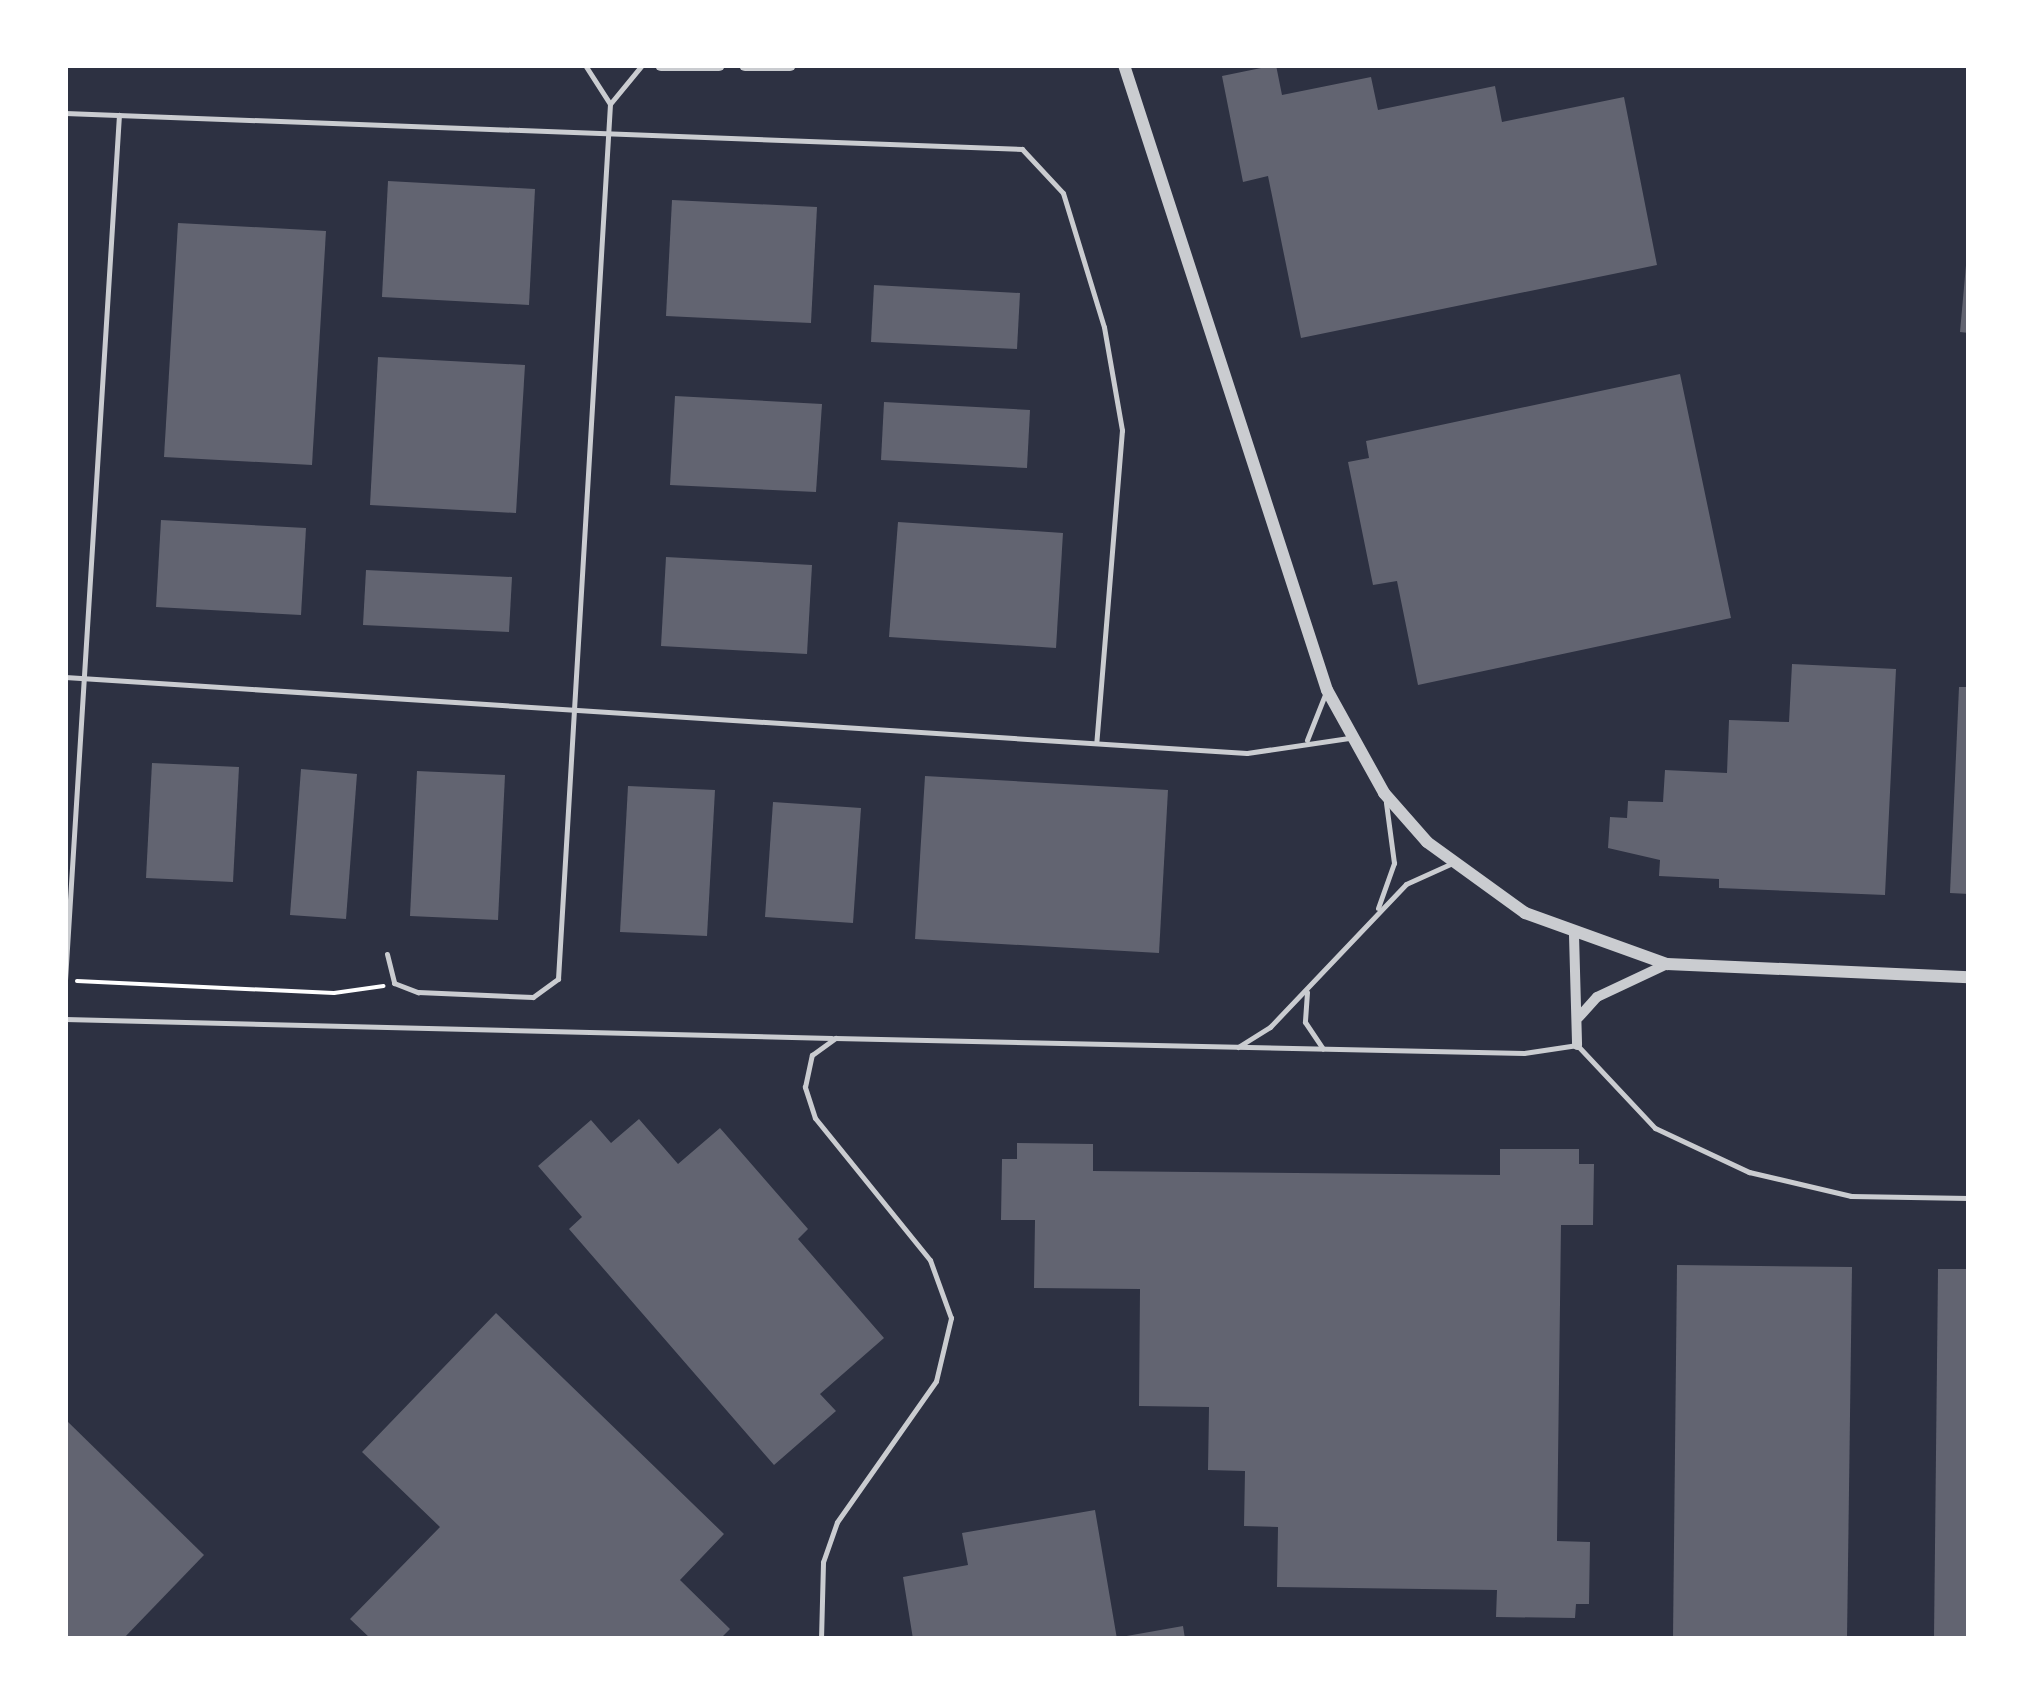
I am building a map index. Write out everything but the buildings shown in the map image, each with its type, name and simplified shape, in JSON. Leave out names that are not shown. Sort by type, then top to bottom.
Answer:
[{"type":"street","points":[[661,65],[719,65]]},
{"type":"street","points":[[745,65],[790,65]]},
{"type":"street","points":[[1120,65],[1326,690],[1349,738],[1384,792],[1451,864],[1574,936],[1667,964],[1969,977]]},
{"type":"street","points":[[1574,936],[1577,1045]]},
{"type":"street","points":[[1579,1018],[1597,997],[1667,964]]},
{"type":"lane","points":[[584,65],[610,104]]},
{"type":"lane","points":[[387,954],[394,983],[533,997],[558,979],[578,710],[607,134],[610,104],[642,65]]},
{"type":"lane","points":[[65,113],[1022,149],[1064,193],[1104,327],[1122,430],[1096,743]]},
{"type":"lane","points":[[65,980],[119,115]]},
{"type":"lane","points":[[65,676],[1246,753],[1307,740],[1349,738]]},
{"type":"lane","points":[[1307,740],[1326,690]]},
{"type":"lane","points":[[1374,915],[1394,863],[1384,792]]},
{"type":"lane","points":[[1236,1048],[1308,989],[1406,884],[1451,864]]},
{"type":"lane","points":[[1308,989],[1305,1022],[1324,1050]]},
{"type":"lane","points":[[65,1019],[1324,1050],[1577,1045],[1655,1128],[1749,1172],[1852,1196],[1969,1198]]},
{"type":"lane","points":[[821,1639],[823,1562],[837,1522],[936,1381],[952,1318],[930,1260],[815,1118],[805,1088],[812,1055],[835,1038]]},
{"type":"path","points":[[65,980],[334,993],[394,983]]}]
